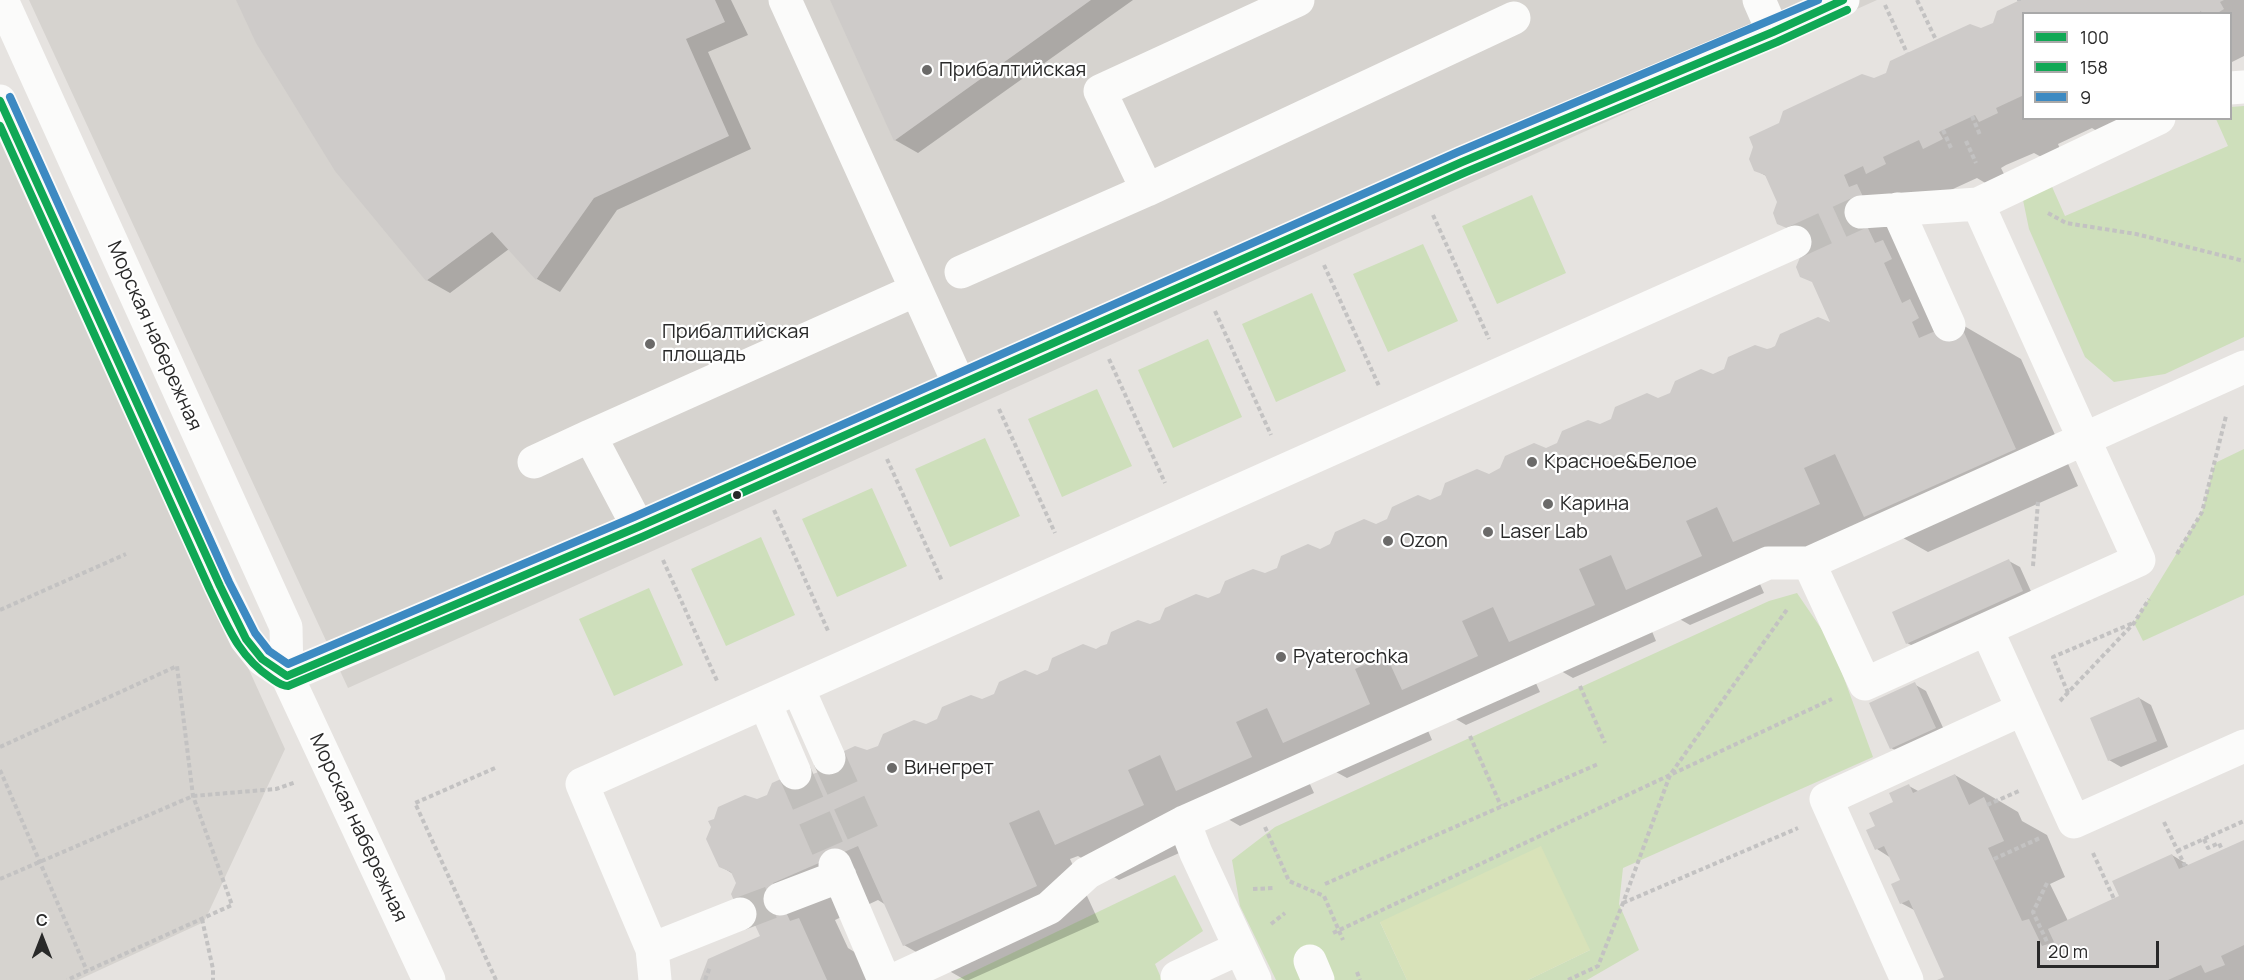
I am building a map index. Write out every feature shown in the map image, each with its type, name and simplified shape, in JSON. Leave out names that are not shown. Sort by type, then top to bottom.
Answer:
[{"type":"street","name":"Морская набережная","points":[[2,0],[286,627],[287,676],[429,980]]},
{"type":"street","points":[[785,0],[959,384]]},
{"type":"street","points":[[1147,190],[1100,91],[1298,0]]},
{"type":"street","points":[[1759,0],[1773,32]]},
{"type":"street","points":[[0,101],[241,628],[262,659],[287,676],[638,527],[1462,162],[1773,32],[1843,0]]},
{"type":"street","points":[[961,272],[1147,190],[1514,18]]},
{"type":"street","points":[[1861,212],[1978,204],[2155,120]]},
{"type":"street","points":[[1811,568],[1865,684],[2139,561],[1978,204]]},
{"type":"street","points":[[1897,209],[1949,325]]},
{"type":"street","points":[[740,914],[654,964],[582,784],[1795,242]]},
{"type":"street","points":[[534,462],[916,290]]},
{"type":"street","points":[[894,980],[1049,908],[1087,873],[1184,822],[1768,562],[1811,568],[2084,439],[2244,367]]},
{"type":"street","points":[[590,436],[638,527]]},
{"type":"street","points":[[1987,630],[2076,821],[2244,746]]},
{"type":"street","points":[[798,688],[829,758]]},
{"type":"street","points":[[765,703],[795,773]]},
{"type":"street","points":[[1907,980],[1826,799],[2023,710]]},
{"type":"street","points":[[1184,822],[1255,980]]},
{"type":"street","points":[[780,899],[837,871],[884,980]]},
{"type":"street","points":[[1177,977],[1240,948]]},
{"type":"path","points":[[1917,0],[1936,40]]},
{"type":"path","points":[[1885,5],[1907,53]]},
{"type":"path","points":[[1972,116],[1980,135]]},
{"type":"path","points":[[1943,130],[1951,148]]},
{"type":"path","points":[[1432,211],[1504,372]]},
{"type":"path","points":[[2047,213],[2066,223],[2136,234],[2244,261]]},
{"type":"path","points":[[1322,261],[1394,421]]},
{"type":"path","points":[[1215,310],[1286,469]]},
{"type":"path","points":[[1109,358],[1180,517]]},
{"type":"path","points":[[998,408],[1069,567]]},
{"type":"path","points":[[887,459],[958,616]]},
{"type":"path","points":[[2029,610],[2041,459]]},
{"type":"path","points":[[774,510],[844,667]]},
{"type":"path","points":[[0,610],[126,554]]},
{"type":"path","points":[[663,561],[733,717]]},
{"type":"path","points":[[1568,980],[1598,966],[1670,775],[1811,568]]},
{"type":"path","points":[[2068,693],[2053,657],[2134,623]]},
{"type":"path","points":[[1565,652],[1605,743]]},
{"type":"path","points":[[0,747],[177,666],[193,796],[232,905],[67,980]]},
{"type":"path","points":[[1329,935],[1865,684]]},
{"type":"path","points":[[1455,702],[1501,806]]},
{"type":"path","points":[[1325,884],[1598,764]]},
{"type":"path","points":[[495,768],[416,803],[496,980]]},
{"type":"path","points":[[0,770],[87,971]]},
{"type":"path","points":[[0,879],[193,796],[276,789]]},
{"type":"path","points":[[1250,793],[1289,881],[1324,896],[1347,950]]},
{"type":"path","points":[[1623,903],[1832,813]]},
{"type":"path","points":[[1994,859],[2076,821],[2114,899]]},
{"type":"path","points":[[2185,867],[2178,851],[2244,821]]},
{"type":"path","points":[[1623,903],[1773,838]]},
{"type":"path","points":[[2204,839],[2208,848],[2219,843],[2222,850]]},
{"type":"path","points":[[2047,883],[2033,912],[2048,944]]},
{"type":"path","points":[[202,919],[213,969],[213,980]]},
{"type":"path","points":[[1356,970],[1360,980]]},
{"type":"green space","points":[[2244,106],[2244,337],[2165,374],[2114,382],[2085,357],[2029,229],[2023,200],[2049,180],[2065,216],[2228,146],[2216,120],[2232,120],[2232,107]]},
{"type":"green space","points":[[1532,195],[1566,273],[1497,304],[1462,226]]},
{"type":"green space","points":[[1423,244],[1458,321],[1388,352],[1353,274]]},
{"type":"green space","points":[[1312,293],[1346,371],[1276,402],[1242,324]]},
{"type":"green space","points":[[1208,339],[1242,417],[1173,448],[1138,370]]},
{"type":"green space","points":[[1097,389],[1132,466],[1062,497],[1028,419]]},
{"type":"green space","points":[[985,438],[1020,516],[950,547],[915,469]]},
{"type":"green space","points":[[2244,449],[2244,595],[2143,641],[2134,623],[2202,512],[2215,463]]},
{"type":"green space","points":[[872,488],[907,566],[837,597],[802,519]]},
{"type":"green space","points":[[761,537],[795,615],[726,646],[691,569]]},
{"type":"green space","points":[[649,588],[683,665],[614,696],[579,619]]},
{"type":"green space","points":[[1797,593],[1831,643],[1873,757],[1623,868],[1619,904],[1639,950],[1587,980],[1528,980],[1590,950],[1380,922],[1407,980],[1276,980],[1240,906],[1232,860],[1275,827],[1769,601]]},
{"type":"green space","points":[[1541,846],[1590,950],[1528,980],[1407,980],[1380,922]]},
{"type":"green space","points":[[1175,875],[1203,931],[1155,964],[1162,980],[956,980]]},
{"type":"shaded area","name":"Прибалтийская площадь","points":[[29,0],[1877,0],[348,688]]},
{"type":"shaded area","points":[[0,122],[285,749],[204,922],[78,980],[0,980]]},
{"type":"building","points":[[236,0],[715,0],[725,22],[686,39],[729,136],[594,198],[536,280],[492,232],[426,281],[335,171],[256,43]]},
{"type":"building","name":"Прибалтийская","points":[[830,0],[1091,0],[894,141]]},
{"type":"building","points":[[2020,0],[2224,0],[2220,2],[2224,9],[2219,12],[2022,12],[2022,96],[1996,108],[1998,113],[1979,122],[1975,115],[1939,132],[1943,139],[1923,149],[1919,140],[1883,157],[1886,164],[1866,174],[1863,166],[1844,175],[1849,187],[1857,184],[1866,203],[1858,207],[1875,243],[1883,240],[1892,259],[1884,263],[1902,303],[1910,299],[1919,318],[1912,322],[1919,338],[1959,321],[2016,449],[1864,517],[1835,454],[1804,468],[1820,504],[1733,542],[1717,507],[1686,521],[1702,556],[1626,590],[1611,555],[1579,569],[1595,605],[1509,642],[1493,607],[1462,621],[1478,656],[1402,690],[1386,655],[1355,669],[1370,704],[1283,743],[1267,708],[1236,722],[1252,757],[1176,791],[1160,755],[1128,770],[1144,805],[1055,845],[1039,810],[1009,823],[1037,886],[903,946],[858,846],[773,883],[790,921],[799,918],[827,980],[700,980],[708,959],[760,936],[755,925],[743,921],[731,894],[736,883],[731,872],[719,867],[706,839],[711,827],[708,821],[714,819],[718,807],[745,795],[757,799],[767,795],[772,783],[801,770],[813,774],[824,770],[829,758],[855,746],[867,750],[878,746],[883,734],[914,720],[926,724],[937,719],[942,707],[971,695],[982,699],[994,694],[999,682],[1025,670],[1037,675],[1048,670],[1052,658],[1083,644],[1096,649],[1107,644],[1111,632],[1138,620],[1150,624],[1160,620],[1165,608],[1196,594],[1208,598],[1220,593],[1225,581],[1253,569],[1265,573],[1277,568],[1281,556],[1308,544],[1320,549],[1330,544],[1335,532],[1364,519],[1376,524],[1387,519],[1392,507],[1418,495],[1430,500],[1441,495],[1445,483],[1477,469],[1489,474],[1500,468],[1505,456],[1534,443],[1546,448],[1557,443],[1562,431],[1588,420],[1600,424],[1611,419],[1615,407],[1647,393],[1658,398],[1670,393],[1675,381],[1701,369],[1713,374],[1724,369],[1728,357],[1755,345],[1771,348],[1775,346],[1780,334],[1818,317],[1830,322],[1812,282],[1800,277],[1796,267],[1801,255],[1789,229],[1777,224],[1773,213],[1777,202],[1765,175],[1754,171],[1749,159],[1753,147],[1749,137],[1779,123],[1783,111],[1862,74],[1874,78],[1886,73],[1890,61],[1907,53],[1970,24],[1981,28],[1993,23],[1997,11]]},
{"type":"building","points":[[2009,559],[2023,591],[1906,644],[1892,612]]},
{"type":"building","points":[[1915,682],[1936,728],[1890,749],[1869,703]]},
{"type":"building","points":[[2139,697],[2157,741],[2108,761],[2090,718]]},
{"type":"building","points":[[1955,774],[1969,805],[1984,797],[2004,841],[1988,848],[2022,921],[2029,919],[2042,946],[2054,942],[2048,929],[2119,896],[2112,881],[2172,854],[2179,869],[2244,840],[2244,945],[2221,956],[2225,965],[2205,973],[2201,965],[2168,980],[1937,980],[1944,977],[1909,900],[1900,904],[1891,884],[1900,880],[1884,846],[1875,850],[1866,830],[1875,826],[1869,813],[1893,802],[1889,793],[1909,784],[1913,793]]},
{"type":"tunnel","points":[[1795,242],[1861,212]]},
{"type":"tunnel","points":[[829,758],[867,842]]},
{"type":"tunnel","points":[[795,773],[835,865]]},
{"type":"tunnel","points":[[740,914],[780,899]]},
{"type":"transit line","name":"9","points":[[10,97],[229,582],[255,633],[269,651],[288,664],[634,517],[1458,152],[1818,0]]},
{"type":"transit line","name":"100","points":[[0,101],[246,639],[262,659],[287,676],[638,527],[1462,162],[1773,32],[1843,0]]},
{"type":"transit line","name":"158","points":[[0,126],[234,639],[260,669],[279,684],[288,686],[642,537],[1466,172],[1777,42],[1847,10]]},
{"type":"place","name":"Прибалтийская","points":[[927,70]]},
{"type":"place","name":"Прибалтийская площадь","points":[[650,344]]},
{"type":"place","name":"Красное&Белое","points":[[1532,462]]},
{"type":"place","name":"Карина","points":[[1548,504]]},
{"type":"place","name":"Laser Lab","points":[[1488,532]]},
{"type":"place","name":"Ozon","points":[[1388,541]]},
{"type":"place","name":"Pyaterochka","points":[[1281,657]]},
{"type":"place","name":"Винегрет","points":[[892,768]]}]
